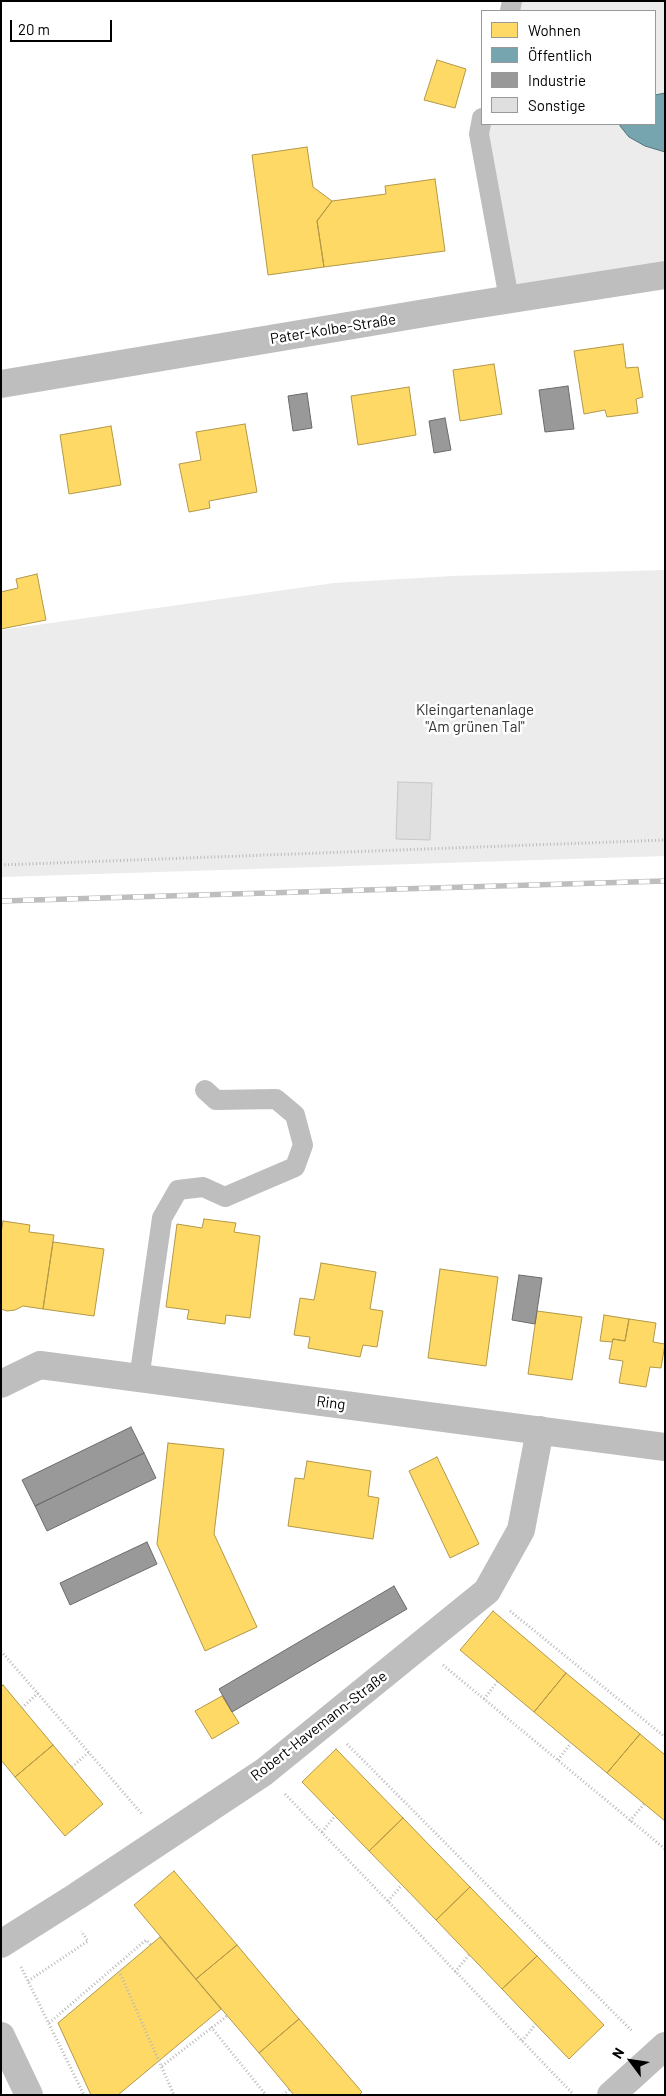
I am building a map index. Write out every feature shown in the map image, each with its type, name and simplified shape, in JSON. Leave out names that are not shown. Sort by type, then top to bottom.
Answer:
[{"type":"street","name":"Pater-Kolbe-Straße","points":[[1,384],[665,275]]},
{"type":"street","name":"Ring","points":[[1,1384],[40,1365],[665,1447]]},
{"type":"street","name":"Robert-Havemann-Straße","points":[[5,1942],[264,1772],[486,1591],[521,1530],[540,1430]]},
{"type":"street","points":[[1,2036],[29,2095]]},
{"type":"street","points":[[611,2095],[660,2050]]},
{"type":"lane","points":[[481,123],[479,134],[509,300]]},
{"type":"lane","points":[[139,1379],[162,1218],[178,1190],[203,1187],[225,1197],[295,1167],[304,1145],[295,1115],[276,1099],[216,1100],[205,1090]]},
{"type":"path","points":[[1,865],[665,840]]},
{"type":"path","points":[[486,1591],[665,1737]]},
{"type":"path","points":[[420,1646],[665,1849]]},
{"type":"path","points":[[1,1651],[163,1840]]},
{"type":"path","points":[[484,1699],[498,1681]]},
{"type":"path","points":[[22,1708],[38,1693]]},
{"type":"path","points":[[325,1722],[660,2050]]},
{"type":"path","points":[[558,1760],[571,1743]]},
{"type":"path","points":[[72,1767],[89,1752]]},
{"type":"path","points":[[264,1772],[574,2095]]},
{"type":"path","points":[[630,1821],[644,1804]]},
{"type":"path","points":[[322,1832],[335,1816]]},
{"type":"path","points":[[388,1901],[402,1885]]},
{"type":"path","points":[[28,1981],[88,1941],[64,1905]]},
{"type":"path","points":[[49,2023],[146,1940],[151,1945]]},
{"type":"path","points":[[5,1942],[28,1981],[84,2095]]},
{"type":"path","points":[[455,1972],[469,1955]]},
{"type":"path","points":[[119,1971],[174,2095]]},
{"type":"path","points":[[162,2066],[227,2016]]},
{"type":"path","points":[[522,2041],[536,2024]]},
{"type":"path","points":[[211,2027],[266,2095]]},
{"type":"path","points":[[283,2095],[290,2089]]},
{"type":"green space","points":[[512,1],[665,1],[665,275],[509,299],[482,125],[656,125],[656,10],[510,10]]},
{"type":"green space","name":"Kleingartenanlage \"Am grünen Tal\"","points":[[665,570],[665,856],[1,877],[1,630],[334,583],[451,576]]},
{"type":"building: Wohnen","points":[[437,60],[466,69],[455,108],[424,100]]},
{"type":"building: Wohnen","points":[[307,147],[313,187],[332,201],[317,221],[324,267],[268,275],[252,155]]},
{"type":"building: Wohnen","points":[[435,179],[445,251],[324,267],[317,221],[332,201],[386,194],[385,186]]},
{"type":"building: Wohnen","points":[[623,344],[626,368],[638,367],[643,397],[636,399],[638,413],[607,417],[605,410],[584,414],[574,351]]},
{"type":"building: Wohnen","points":[[494,364],[502,414],[460,421],[453,370]]},
{"type":"building: Wohnen","points":[[409,387],[416,435],[358,445],[351,396]]},
{"type":"building: Wohnen","points":[[245,424],[257,492],[209,501],[210,508],[189,512],[179,464],[201,460],[196,432]]},
{"type":"building: Wohnen","points":[[111,426],[121,485],[69,494],[60,435]]},
{"type":"building: Wohnen","points":[[37,574],[46,620],[1,629],[1,592],[18,588],[16,579]]},
{"type":"building: Wohnen","points":[[204,1219],[236,1223],[234,1232],[260,1236],[250,1318],[226,1315],[225,1324],[187,1319],[189,1310],[166,1307],[177,1224],[202,1228]]},
{"type":"building: Wohnen","points":[[3,1221],[30,1225],[29,1232],[54,1235],[43,1309],[23,1306],[15,1310],[7,1311],[1,1309],[1,1233]]},
{"type":"building: Wohnen","points":[[53,1242],[104,1249],[94,1316],[43,1309]]},
{"type":"building: Wohnen","points":[[321,1263],[376,1272],[370,1309],[383,1311],[377,1347],[363,1345],[360,1357],[308,1348],[310,1337],[294,1335],[300,1298],[314,1300]]},
{"type":"building: Wohnen","points":[[440,1269],[498,1277],[486,1366],[428,1358]]},
{"type":"building: Wohnen","points":[[537,1311],[582,1317],[572,1380],[528,1374]]},
{"type":"building: Wohnen","points":[[604,1315],[629,1319],[625,1341],[613,1339],[612,1342],[600,1341]]},
{"type":"building: Wohnen","points":[[629,1319],[656,1323],[653,1342],[665,1344],[661,1368],[650,1367],[646,1387],[619,1383],[623,1361],[609,1359],[613,1339],[625,1341]]},
{"type":"building: Wohnen","points":[[168,1443],[224,1449],[214,1534],[257,1627],[205,1651],[157,1544]]},
{"type":"building: Wohnen","points":[[437,1457],[479,1544],[450,1558],[409,1471]]},
{"type":"building: Wohnen","points":[[307,1461],[371,1471],[368,1496],[379,1498],[373,1539],[288,1526],[295,1478],[304,1479]]},
{"type":"building: Wohnen","points":[[493,1611],[566,1673],[534,1712],[460,1650]]},
{"type":"building: Wohnen","points":[[566,1673],[640,1734],[607,1773],[534,1712]]},
{"type":"building: Wohnen","points":[[3,1685],[53,1745],[15,1777],[1,1760],[1,1687]]},
{"type":"building: Wohnen","points":[[222,1696],[239,1723],[212,1739],[195,1711]]},
{"type":"building: Wohnen","points":[[640,1734],[665,1755],[665,1821],[607,1773]]},
{"type":"building: Wohnen","points":[[53,1745],[103,1804],[65,1836],[15,1777]]},
{"type":"building: Wohnen","points":[[336,1749],[403,1818],[369,1851],[302,1782]]},
{"type":"building: Wohnen","points":[[403,1818],[470,1887],[436,1920],[369,1851]]},
{"type":"building: Wohnen","points":[[174,1871],[237,1945],[196,1979],[134,1905]]},
{"type":"building: Wohnen","points":[[470,1887],[537,1956],[502,1989],[436,1920]]},
{"type":"building: Wohnen","points":[[160,1937],[221,2009],[118,2095],[91,2095],[58,2023]]},
{"type":"building: Wohnen","points":[[237,1945],[299,2019],[259,2053],[196,1979]]},
{"type":"building: Wohnen","points":[[537,1956],[604,2025],[569,2059],[502,1989]]},
{"type":"building: Wohnen","points":[[299,2019],[362,2092],[359,2095],[294,2095],[259,2053]]},
{"type":"building: Öffentlich","points":[[665,93],[665,152],[645,146],[629,137],[620,126],[656,125],[656,95]]},
{"type":"building: Industrie","points":[[568,386],[574,429],[545,432],[539,390]]},
{"type":"building: Industrie","points":[[307,393],[312,428],[293,431],[288,396]]},
{"type":"building: Industrie","points":[[445,418],[451,450],[434,453],[429,421]]},
{"type":"building: Industrie","points":[[519,1275],[542,1278],[535,1324],[512,1320]]},
{"type":"building: Industrie","points":[[131,1427],[144,1453],[35,1506],[22,1480]]},
{"type":"building: Industrie","points":[[144,1453],[156,1478],[47,1531],[35,1506]]},
{"type":"building: Industrie","points":[[147,1542],[157,1564],[70,1605],[60,1583]]},
{"type":"building: Industrie","points":[[394,1586],[407,1609],[232,1712],[219,1689]]},
{"type":"building: Sonstige","points":[[398,782],[432,783],[430,840],[396,839]]},
{"type":"railway","points":[[1,901],[665,881]]}]
